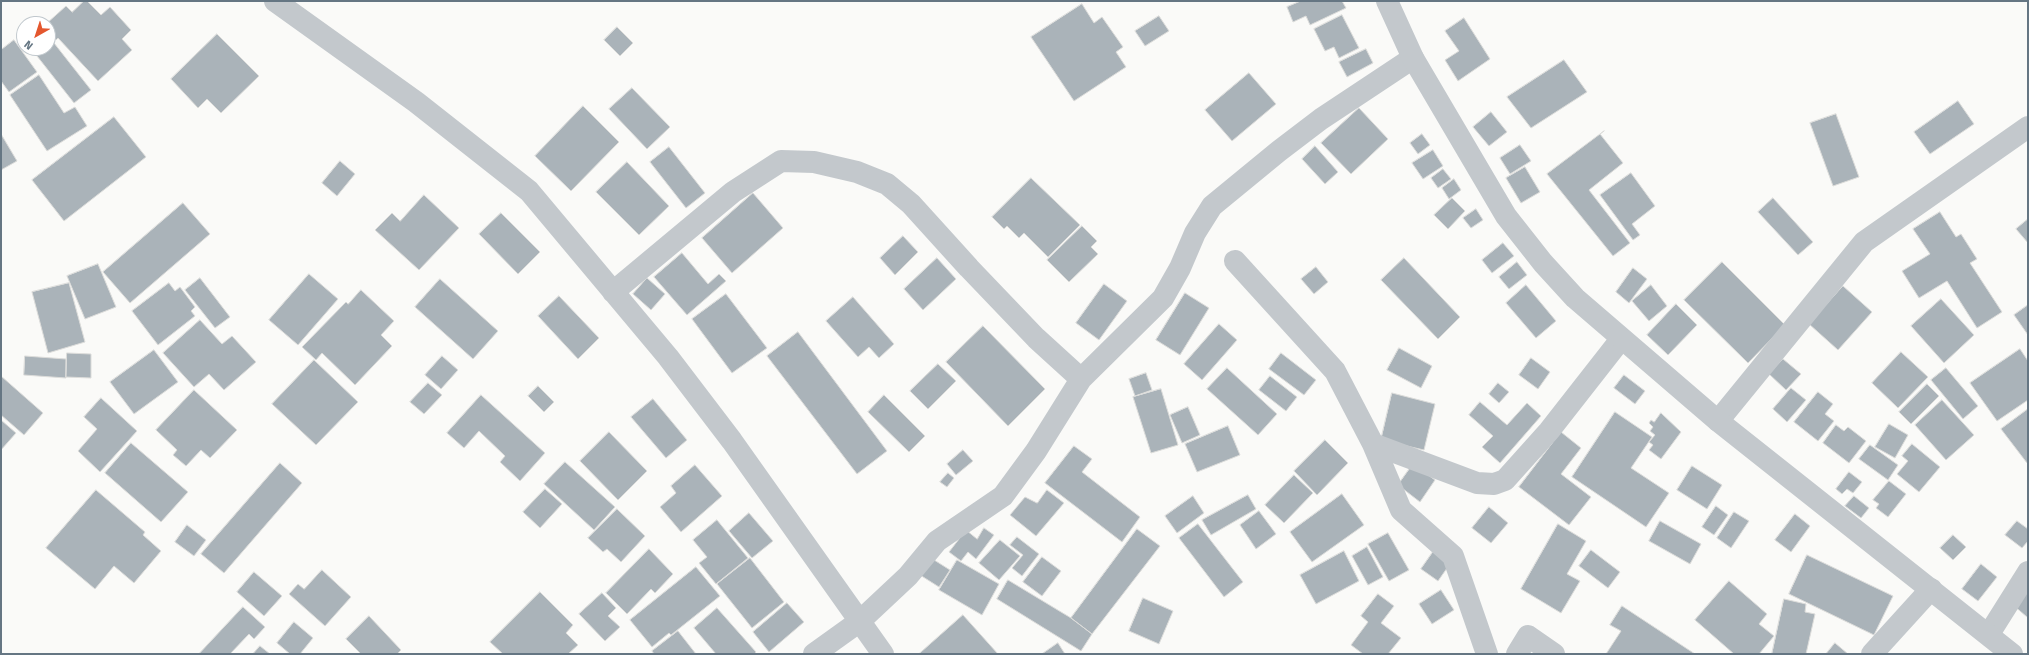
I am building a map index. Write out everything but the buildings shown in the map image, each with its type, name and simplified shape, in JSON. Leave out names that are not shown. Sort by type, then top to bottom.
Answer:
[{"type":"street","points":[[275,1],[416,102],[529,191],[668,357],[732,441],[883,654]]},
{"type":"street","points":[[1387,1],[1413,58],[1506,216],[1543,263],[1575,298],[1718,421],[1989,634],[2012,654]]},
{"type":"street","points":[[814,654],[860,620],[908,576],[937,541],[1002,496],[1036,450],[1081,379],[1163,298],[1180,268],[1195,233],[1212,206],[1279,150],[1413,58]]},
{"type":"street","points":[[1718,421],[1864,242],[2028,127]]},
{"type":"street","points":[[613,292],[739,188],[781,161],[814,162],[857,172],[887,184],[905,199],[1036,338],[1081,379]]},
{"type":"street","points":[[1235,261],[1335,371],[1373,444],[1401,510],[1453,556],[1487,654]]},
{"type":"street","points":[[1373,444],[1477,483],[1494,484],[1505,480],[1549,431],[1621,339]]},
{"type":"street","points":[[1989,634],[2028,572]]},
{"type":"street","points":[[1872,654],[1931,589]]},
{"type":"street","points":[[1517,654],[1528,636],[1554,654]]}]
